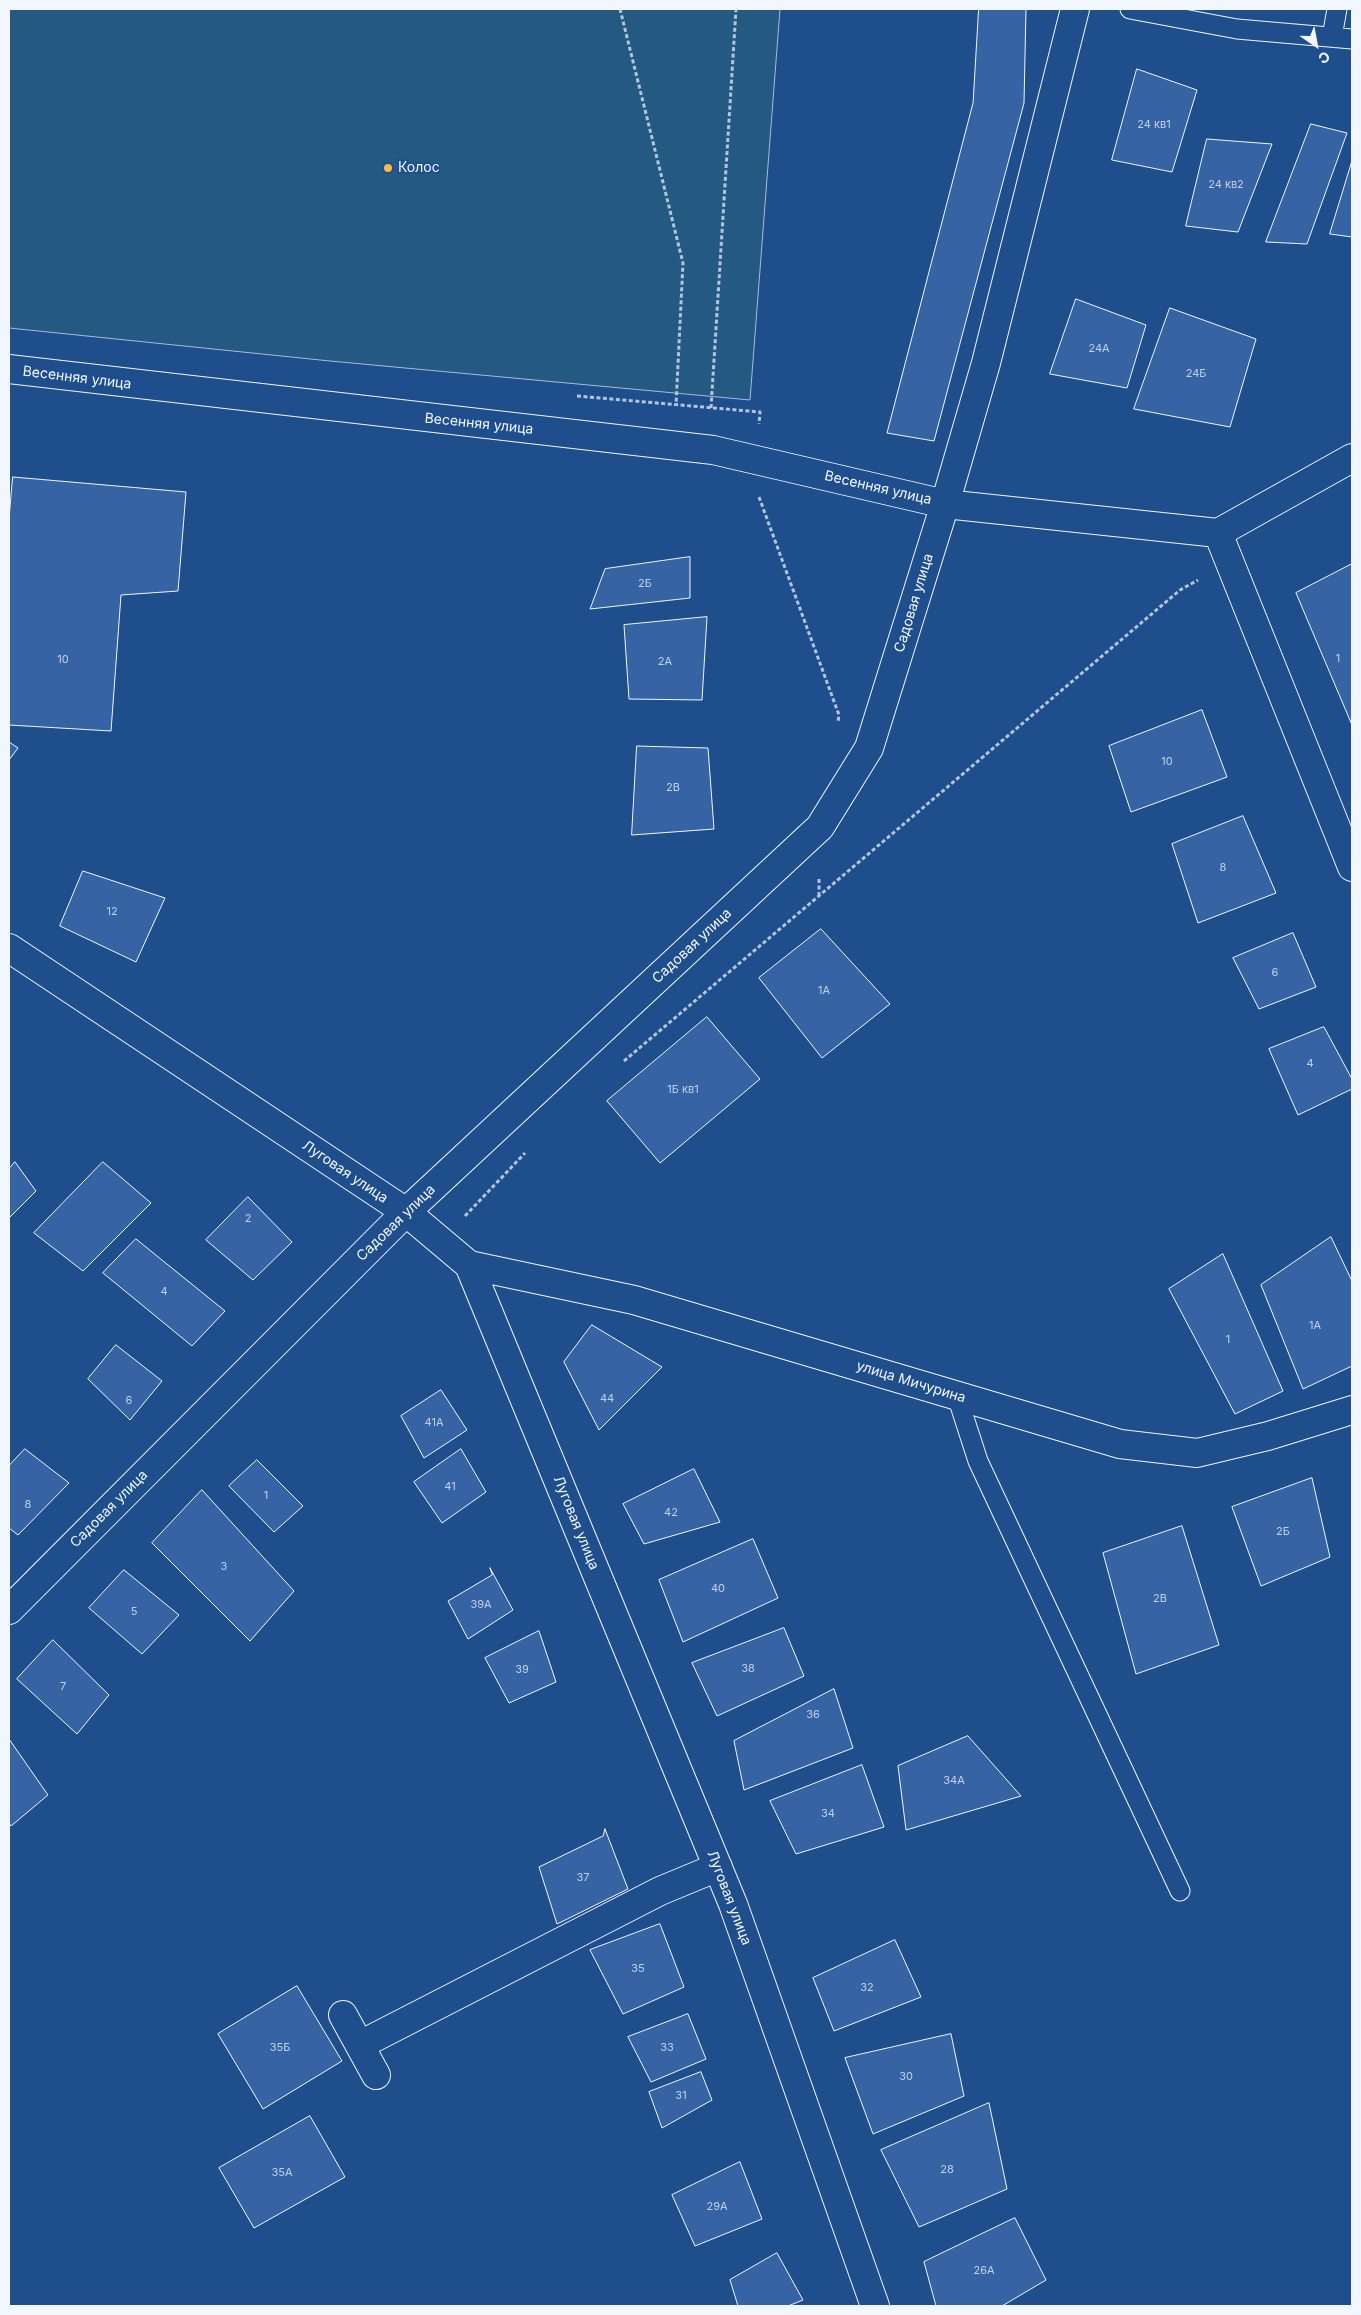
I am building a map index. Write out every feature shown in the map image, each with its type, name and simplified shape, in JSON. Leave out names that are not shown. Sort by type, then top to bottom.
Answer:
[{"type":"street","name":"Садовая улица","points":[[9,1610],[406,1212],[820,827],[869,748],[945,504],[986,363],[1075,9]]},
{"type":"street","name":"Весенняя улица","points":[[9,369],[713,450],[945,504]]},
{"type":"street","points":[[945,504],[1218,533],[1352,458]]},
{"type":"street","points":[[1218,533],[1352,867]]},
{"type":"street","name":"Луговая улица","points":[[9,948],[406,1212],[469,1265],[733,1904],[875,2306]]},
{"type":"street","name":"улица Мичурина","points":[[469,1265],[634,1300],[1120,1444],[1197,1454],[1268,1436],[1352,1410]]},
{"type":"street","points":[[360,2045],[660,1891],[718,1867]]},
{"type":"street","points":[[343,2015],[376,2075]]},
{"type":"lane","points":[[1130,9],[1236,29],[1352,39]]},
{"type":"lane","points":[[1332,37],[1337,9]]},
{"type":"lane","points":[[957,1396],[978,1461],[1180,1891]]},
{"type":"path","points":[[620,9],[683,263],[676,405]]},
{"type":"path","points":[[711,408],[736,9]]},
{"type":"path","points":[[568,395],[760,412],[756,491],[839,715],[837,724]]},
{"type":"path","points":[[621,1064],[1180,590],[1229,561]]},
{"type":"path","points":[[819,896],[820,827]]},
{"type":"path","points":[[440,1241],[527,1150]]},
{"type":"shaded area","name":"Колос","points":[[9,9],[780,9],[750,400],[330,361],[9,328]]},
{"type":"building","points":[[979,9],[1026,9],[1024,103],[934,441],[887,433],[973,103]]},
{"type":"building","points":[[1137,69],[1197,90],[1172,172],[1112,160]]},
{"type":"building","points":[[1311,124],[1347,133],[1307,244],[1266,242]]},
{"type":"building","points":[[1207,139],[1272,144],[1238,232],[1186,226]]},
{"type":"building","points":[[1352,161],[1352,237],[1330,234]]},
{"type":"building","points":[[1076,299],[1146,325],[1127,388],[1050,374]]},
{"type":"building","points":[[1170,308],[1256,339],[1230,427],[1134,409]]},
{"type":"building","points":[[13,477],[186,492],[178,591],[121,595],[111,731],[9,725],[9,519]]},
{"type":"building","points":[[690,557],[690,598],[590,609],[605,569]]},
{"type":"building","points":[[1352,564],[1352,725],[1296,593]]},
{"type":"building","points":[[707,617],[702,700],[629,699],[624,625]]},
{"type":"building","points":[[1202,710],[1227,777],[1131,812],[1109,746]]},
{"type":"building","points":[[9,742],[18,748],[9,760]]},
{"type":"building","points":[[637,746],[708,748],[714,829],[632,835]]},
{"type":"building","points":[[1243,816],[1276,893],[1198,923],[1172,844]]},
{"type":"building","points":[[83,871],[165,898],[136,962],[60,926]]},
{"type":"building","points":[[821,929],[890,1004],[822,1058],[759,978]]},
{"type":"building","points":[[1293,933],[1316,987],[1259,1009],[1233,958]]},
{"type":"building","points":[[707,1017],[760,1079],[660,1163],[607,1101]]},
{"type":"building","points":[[1324,1027],[1352,1079],[1352,1089],[1298,1115],[1269,1049]]},
{"type":"building","points":[[15,1162],[36,1191],[9,1218],[9,1169]]},
{"type":"building","points":[[103,1162],[151,1203],[83,1271],[34,1233]]},
{"type":"building","points":[[248,1197],[292,1242],[253,1280],[206,1240]]},
{"type":"building","points":[[1331,1237],[1352,1281],[1352,1366],[1303,1389],[1261,1285]]},
{"type":"building","points":[[136,1239],[225,1311],[192,1346],[103,1273]]},
{"type":"building","points":[[1223,1254],[1283,1391],[1235,1414],[1169,1289]]},
{"type":"building","points":[[592,1325],[662,1367],[599,1430],[564,1362]]},
{"type":"building","points":[[116,1345],[162,1381],[130,1420],[88,1379]]},
{"type":"building","points":[[441,1390],[467,1430],[424,1458],[401,1416]]},
{"type":"building","points":[[25,1449],[69,1483],[18,1535],[9,1528],[9,1466]]},
{"type":"building","points":[[461,1449],[486,1492],[442,1523],[414,1482]]},
{"type":"building","points":[[257,1460],[303,1506],[274,1532],[229,1486]]},
{"type":"building","points":[[694,1469],[720,1522],[644,1544],[623,1504]]},
{"type":"building","points":[[1312,1478],[1330,1557],[1261,1586],[1232,1507]]},
{"type":"building","points":[[202,1490],[294,1591],[250,1641],[152,1543]]},
{"type":"building","points":[[1182,1526],[1219,1645],[1136,1674],[1103,1553]]},
{"type":"building","points":[[753,1539],[778,1598],[683,1642],[659,1580]]},
{"type":"building","points":[[490,1568],[513,1610],[468,1639],[448,1601],[492,1575]]},
{"type":"building","points":[[124,1570],[179,1615],[142,1654],[89,1608]]},
{"type":"building","points":[[784,1628],[804,1676],[717,1716],[692,1663]]},
{"type":"building","points":[[539,1631],[556,1682],[509,1703],[485,1658]]},
{"type":"building","points":[[53,1640],[109,1695],[77,1734],[17,1679]]},
{"type":"building","points":[[834,1689],[853,1748],[744,1790],[734,1741]]},
{"type":"building","points":[[968,1736],[1021,1796],[906,1830],[898,1766]]},
{"type":"building","points":[[9,1739],[48,1795],[11,1826],[9,1823]]},
{"type":"building","points":[[862,1765],[884,1827],[796,1854],[770,1801]]},
{"type":"building","points":[[605,1829],[628,1889],[557,1924],[539,1867],[603,1836]]},
{"type":"building","points":[[660,1924],[684,1987],[623,2014],[590,1950]]},
{"type":"building","points":[[895,1940],[921,1997],[834,2031],[813,1978]]},
{"type":"building","points":[[297,1986],[342,2061],[263,2109],[218,2034]]},
{"type":"building","points":[[688,2014],[706,2059],[651,2082],[628,2037]]},
{"type":"building","points":[[951,2034],[964,2096],[873,2134],[845,2058]]},
{"type":"building","points":[[701,2072],[712,2100],[662,2128],[649,2092]]},
{"type":"building","points":[[989,2103],[1007,2189],[919,2227],[881,2150]]},
{"type":"building","points":[[310,2116],[345,2177],[254,2228],[219,2168]]},
{"type":"building","points":[[740,2162],[762,2219],[695,2246],[672,2195]]},
{"type":"building","points":[[1015,2218],[1046,2280],[1002,2306],[936,2306],[924,2262]]},
{"type":"building","points":[[777,2253],[803,2300],[788,2306],[738,2306],[730,2280]]},
{"type":"place","name":"Колос","points":[[388,168]]}]
